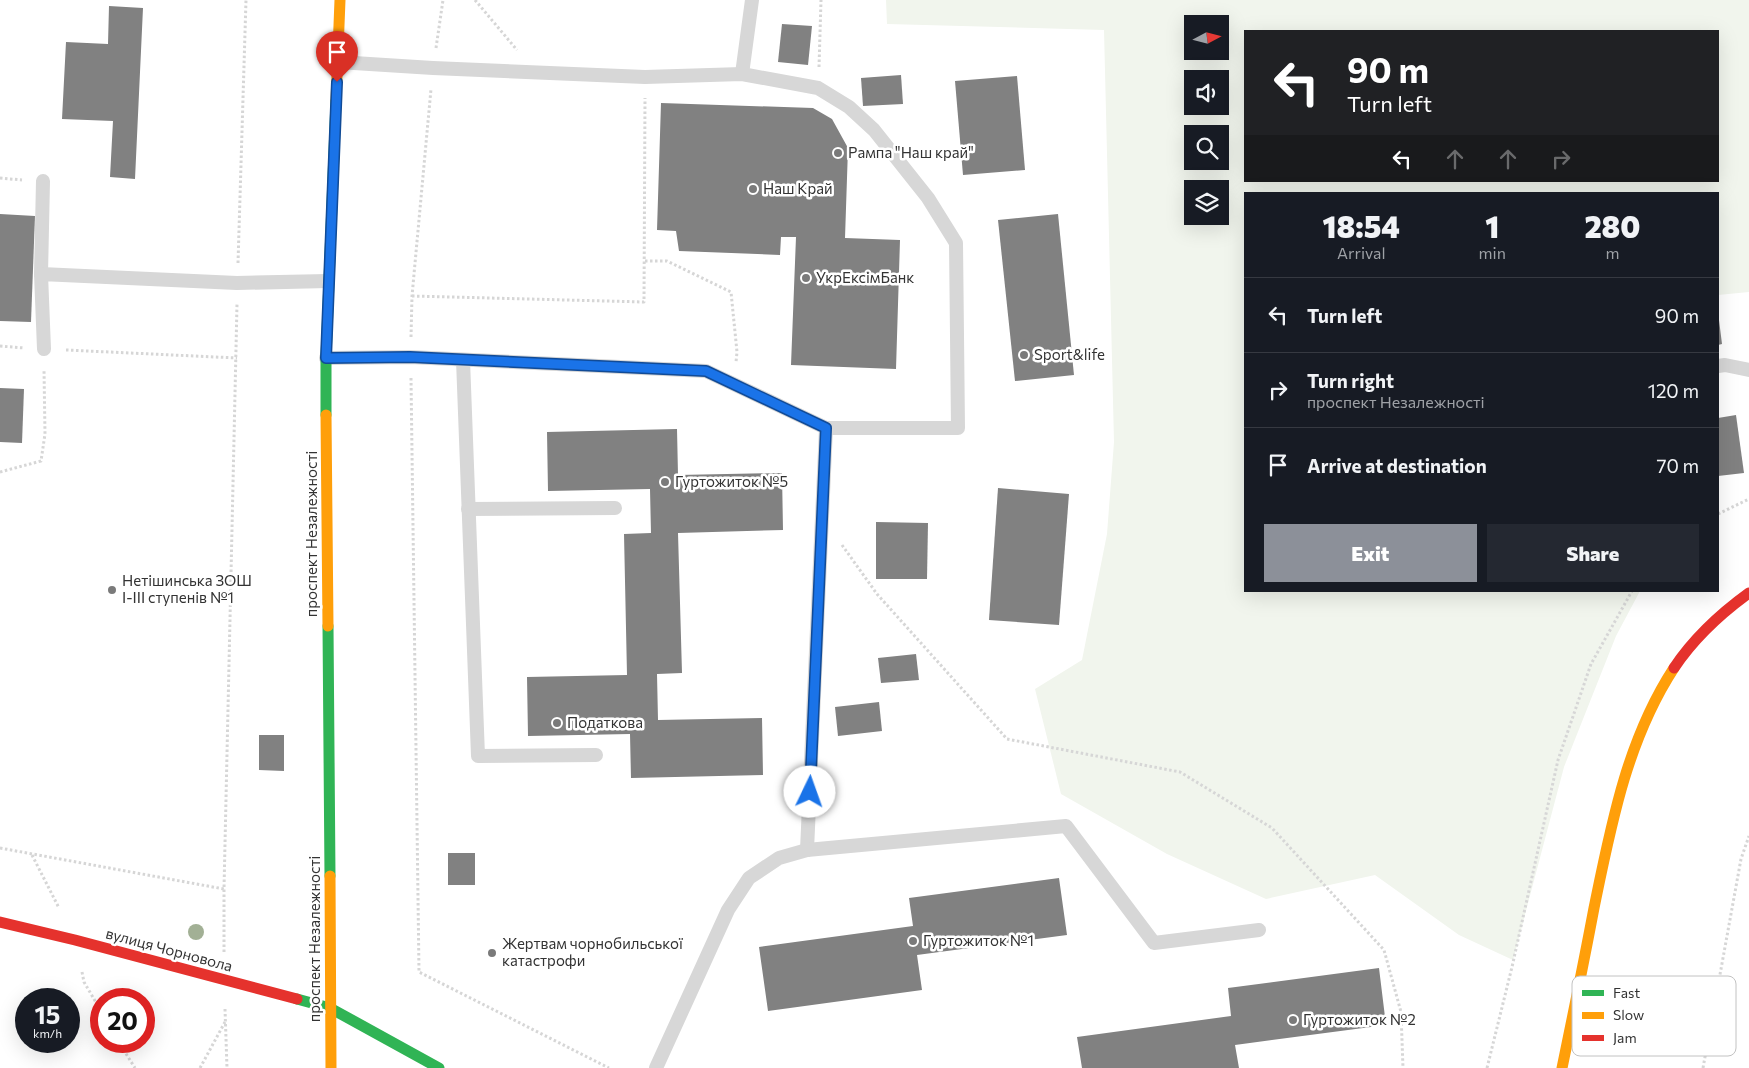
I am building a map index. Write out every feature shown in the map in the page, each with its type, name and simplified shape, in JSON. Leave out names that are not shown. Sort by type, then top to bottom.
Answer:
[{"type":"main road","name":"проспект Незалежності","points":[[331,1068],[326,358],[340,0]]},
{"type":"main road","points":[[1581,976],[1612,821],[1628,762],[1658,695],[1681,657],[1707,627],[1726,609],[1749,592]]},
{"type":"main road","name":"вулиця Чорновола","points":[[0,922],[330,1008],[440,1068]]},
{"type":"main road","points":[[1562,1068],[1572,1019]]},
{"type":"lane","points":[[742,74],[752,0]]},
{"type":"lane","points":[[326,358],[410,357],[706,371],[826,428],[958,428],[956,243],[928,198],[874,130],[849,107],[818,88],[742,74],[645,77],[338,62]]},
{"type":"lane","points":[[43,180],[41,274],[44,349]]},
{"type":"lane","points":[[41,274],[237,283],[328,281]]},
{"type":"lane","points":[[463,360],[478,756],[596,755]]},
{"type":"lane","points":[[1719,366],[1725,365],[1749,370]]},
{"type":"lane","points":[[808,850],[826,428]]},
{"type":"lane","points":[[468,509],[616,508]]},
{"type":"lane","points":[[656,1068],[728,910],[749,878],[779,858],[808,850],[1066,826],[1154,943],[1259,930]]},
{"type":"path","points":[[227,1068],[224,980],[224,889],[237,358],[237,283],[246,0]]},
{"type":"path","points":[[443,0],[434,68],[412,296],[410,357],[419,972],[609,1068]]},
{"type":"path","points":[[475,0],[535,72]]},
{"type":"path","points":[[818,88],[822,0]]},
{"type":"path","points":[[412,296],[644,302],[645,77]]},
{"type":"path","points":[[645,261],[667,260],[731,292],[737,352],[734,384]]},
{"type":"path","points":[[0,346],[237,358]]},
{"type":"path","points":[[0,472],[41,461],[45,434],[44,349]]},
{"type":"path","points":[[1719,514],[1749,499]]},
{"type":"path","points":[[822,518],[877,594],[1007,739],[1180,772],[1272,828],[1384,950],[1401,1012],[1404,1068]]},
{"type":"path","points":[[1487,1068],[1512,967],[1558,760],[1591,664],[1631,592]]},
{"type":"path","points":[[1720,976],[1741,859],[1749,836]]},
{"type":"path","points":[[0,848],[224,889]]},
{"type":"path","points":[[200,1068],[225,1022]]},
{"type":"path","points":[[126,1053],[135,1068]]},
{"type":"shaded area","points":[[886,0],[1749,0],[1749,292],[1719,295],[1719,192],[1244,192],[1244,592],[1639,592],[1616,636],[1564,767],[1513,960],[1459,935],[1375,875],[1266,899],[1167,854],[1061,794],[1035,689],[1082,660],[1107,534],[1114,442],[1104,30],[887,24]]},
{"type":"building","points":[[109,6],[143,8],[135,179],[110,177],[113,121],[62,119],[66,42],[108,44]]},
{"type":"building","points":[[782,24],[812,26],[808,65],[778,62]]},
{"type":"building","points":[[901,75],[903,104],[863,106],[861,78]]},
{"type":"building","points":[[1017,76],[1025,170],[963,175],[955,81]]},
{"type":"building","name":"Наш Край","points":[[661,103],[813,108],[832,119],[848,148],[845,238],[900,240],[896,369],[791,365],[796,237],[781,237],[780,255],[679,251],[676,231],[657,230]]},
{"type":"building","points":[[0,214],[35,216],[31,322],[0,321]]},
{"type":"building","points":[[1058,214],[1074,375],[1015,381],[998,220]]},
{"type":"building","points":[[1719,320],[1722,344],[1719,345]]},
{"type":"building","points":[[0,388],[24,389],[22,443],[0,442]]},
{"type":"building","points":[[1736,415],[1744,473],[1719,476],[1719,418]]},
{"type":"building","points":[[677,429],[678,475],[782,473],[783,530],[678,533],[682,673],[657,674],[658,720],[762,718],[763,775],[631,778],[630,734],[528,736],[527,677],[627,675],[624,534],[651,533],[650,489],[548,491],[547,432]]},
{"type":"building","points":[[998,488],[1069,494],[1059,625],[989,620]]},
{"type":"building","points":[[876,522],[928,523],[927,579],[876,579]]},
{"type":"building","points":[[916,654],[919,680],[881,683],[878,658]]},
{"type":"building","points":[[879,702],[882,731],[838,736],[835,707]]},
{"type":"building","points":[[259,735],[284,735],[284,771],[259,770]]},
{"type":"building","points":[[448,853],[475,853],[475,885],[448,885]]},
{"type":"building","name":"Гуртожиток №1","points":[[1059,878],[1067,935],[917,955],[922,990],[768,1011],[759,947],[913,926],[909,898]]},
{"type":"building","name":"Гуртожиток №2","points":[[1379,968],[1386,1025],[1235,1045],[1239,1068],[1082,1068],[1077,1037],[1231,1016],[1228,988]]},
{"type":"traffic: fast","points":[[326,415],[326,358],[336,101]]},
{"type":"traffic: fast","points":[[328,626],[330,876]]},
{"type":"traffic: fast","points":[[297,999],[330,1008],[439,1068]]},
{"type":"traffic: slow","points":[[336,101],[340,0]]},
{"type":"traffic: slow","points":[[326,415],[328,626]]},
{"type":"traffic: slow","points":[[1580,976],[1600,877],[1623,784],[1644,724],[1674,668]]},
{"type":"traffic: slow","points":[[330,876],[331,1068]]},
{"type":"traffic: slow","points":[[1562,1068],[1572,1018]]},
{"type":"traffic: jam","points":[[1674,668],[1708,627],[1749,593]]},
{"type":"traffic: jam","points":[[0,922],[297,999]]},
{"type":"place","name":"Рампа \"Наш край\"","points":[[838,153]]},
{"type":"place","name":"Наш Край","points":[[753,189]]},
{"type":"place","name":"УкрЕксімБанк","points":[[806,278]]},
{"type":"place","name":"Sport&life","points":[[1024,355]]},
{"type":"place","name":"Гуртожиток №5","points":[[665,482]]},
{"type":"place","name":"Нетішинська ЗОШ І-ІІІ ступенів №1","points":[[112,590]]},
{"type":"place","name":"Податкова","points":[[557,723]]},
{"type":"place","name":"Гуртожиток №1","points":[[913,941]]},
{"type":"place","name":"Жертвам чорнобильської катастрофи","points":[[492,953]]},
{"type":"place","name":"Гуртожиток №2","points":[[1293,1020]]},
{"type":"route","points":[[337,82],[326,358],[410,357],[706,371],[826,428],[810,792]]}]
